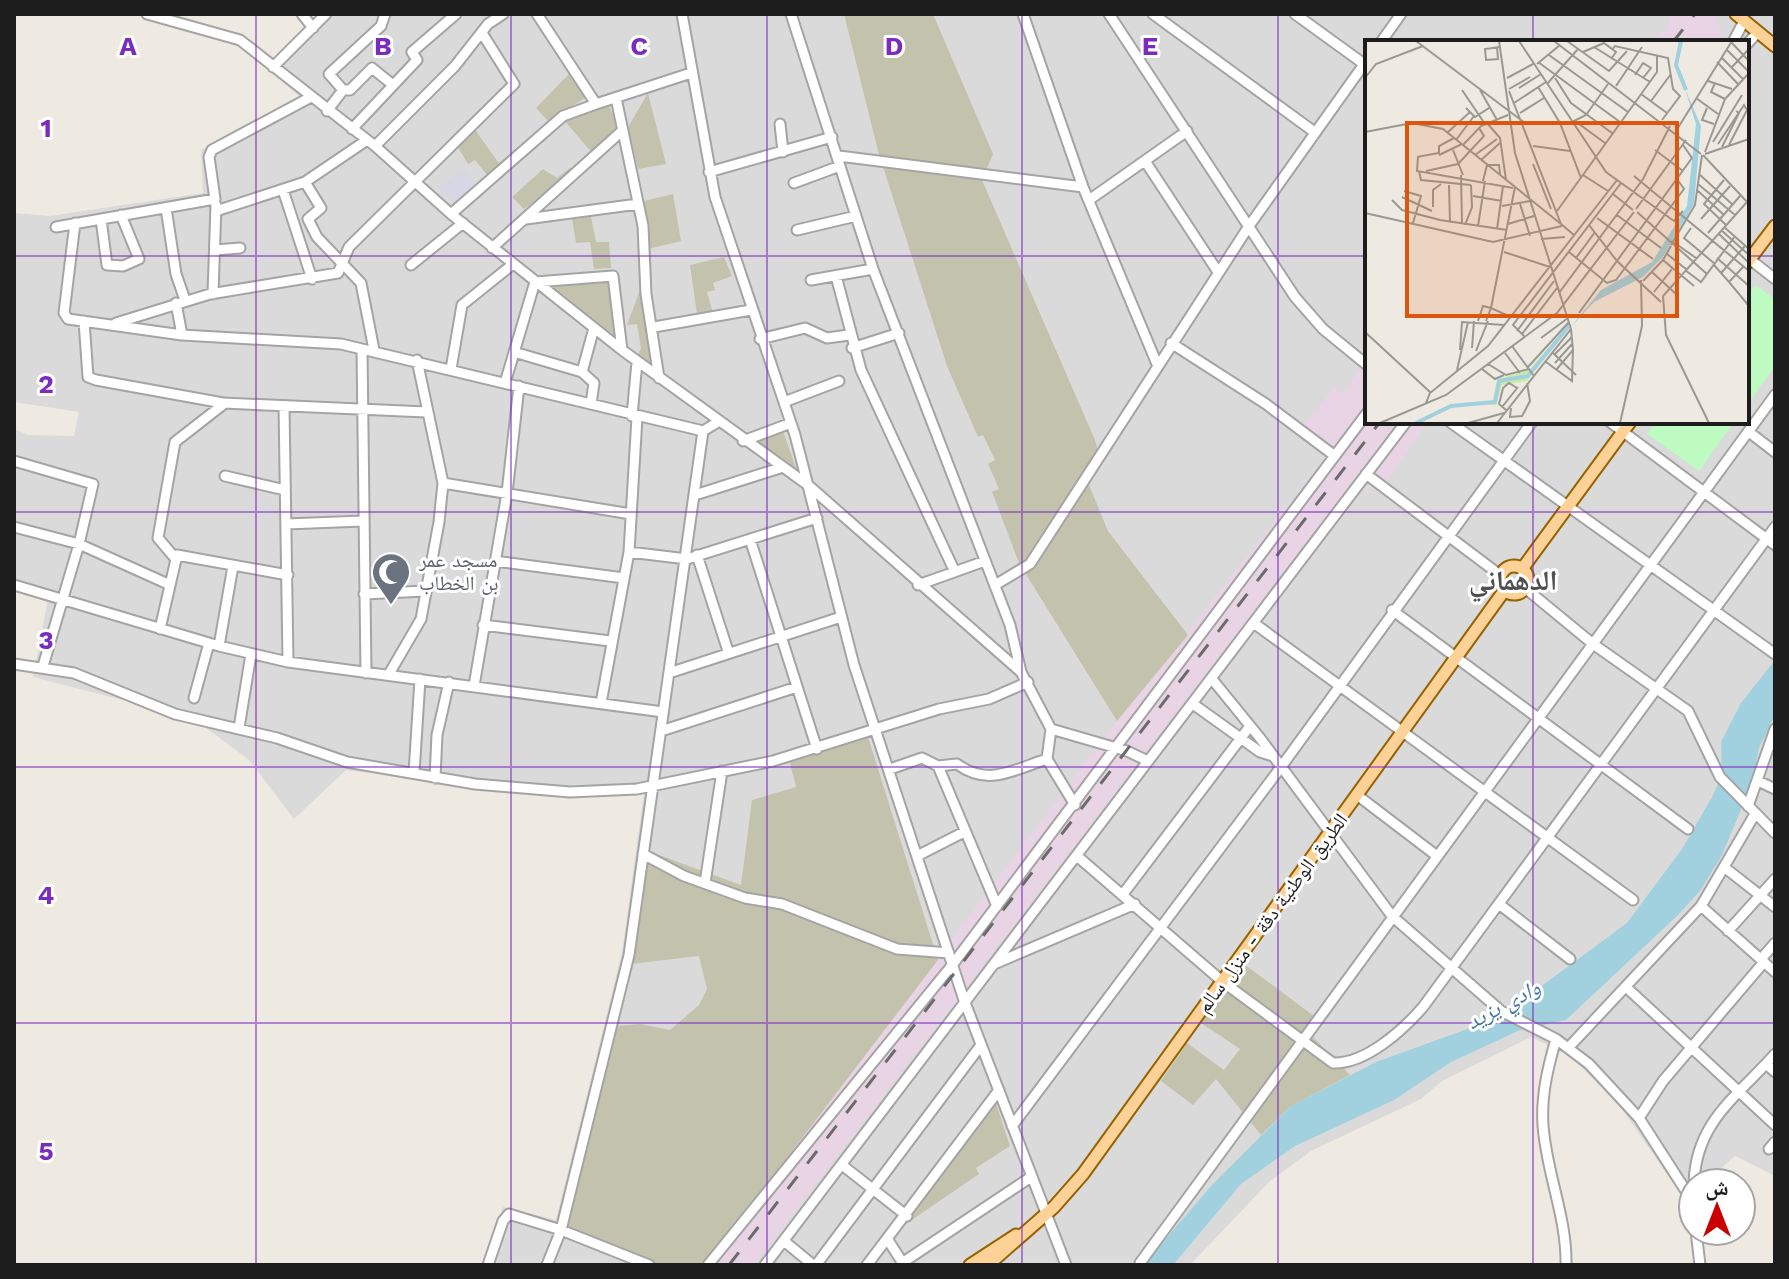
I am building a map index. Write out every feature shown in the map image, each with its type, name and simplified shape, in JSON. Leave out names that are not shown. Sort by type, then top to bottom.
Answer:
[{"type":"main road","points":[[1740,17],[1775,46]]},
{"type":"main road","points":[[1749,259],[1775,226]]},
{"type":"main road","points":[[1522,569],[1626,426]]},
{"type":"main road","points":[[1510,567],[1522,569],[1528,578],[1525,588],[1515,594],[1504,591],[1500,575],[1510,567]]},
{"type":"main road","name":"الطريق الوطنية دقة - منزل سالم","points":[[988,1265],[1046,1214],[1083,1174],[1504,591]]},
{"type":"main road","name":"الطريق الوطنية دقة - منزل سالم","points":[[970,1265],[1030,1227]]},
{"type":"street","points":[[147,14],[240,40],[371,143],[492,248],[637,362],[780,468],[808,485],[918,585],[1021,672],[1051,729],[1047,759],[1075,805]]},
{"type":"street","points":[[302,14],[313,28]]},
{"type":"street","points":[[273,67],[326,14]]},
{"type":"street","points":[[385,14],[381,26],[329,74],[343,90],[350,90],[370,69],[393,85]]},
{"type":"street","points":[[352,129],[417,60],[412,52],[456,14]]},
{"type":"street","points":[[113,324],[213,294],[338,273],[349,247],[514,84],[479,14]]},
{"type":"street","points":[[216,211],[305,182],[371,143],[503,14]]},
{"type":"street","points":[[537,14],[596,104]]},
{"type":"street","points":[[682,14],[709,172],[760,339],[791,423],[841,617],[964,1000],[1066,1265]]},
{"type":"street","points":[[791,14],[873,269],[1013,634],[1021,672]]},
{"type":"street","points":[[1023,14],[1083,187],[1157,364]]},
{"type":"street","points":[[1109,14],[1295,297],[1323,329],[1365,363]]},
{"type":"street","points":[[1153,14],[1313,131]]},
{"type":"street","points":[[1295,14],[1365,61]]},
{"type":"street","points":[[1382,40],[1401,14]]},
{"type":"street","points":[[1734,40],[1740,17]]},
{"type":"street","points":[[1749,42],[1758,32]]},
{"type":"street","points":[[995,585],[1030,564],[1218,272],[1313,131],[1365,63]]},
{"type":"street","points":[[451,214],[563,116],[691,73]]},
{"type":"street","points":[[327,111],[343,90]]},
{"type":"street","points":[[213,294],[216,211],[209,157],[212,150],[311,97]]},
{"type":"street","points":[[616,98],[638,204],[646,294],[654,327],[659,378]]},
{"type":"street","points":[[780,124],[783,152]]},
{"type":"street","points":[[492,248],[623,130]]},
{"type":"street","points":[[1089,200],[1187,131]]},
{"type":"street","points":[[709,172],[832,137]]},
{"type":"street","points":[[794,183],[840,161],[1083,187]]},
{"type":"street","points":[[1145,161],[1218,272]]},
{"type":"street","points":[[305,182],[321,210],[308,221],[317,237],[361,283],[374,350]]},
{"type":"street","points":[[283,190],[312,279]]},
{"type":"street","points":[[56,227],[215,199]]},
{"type":"street","points":[[526,219],[638,204]]},
{"type":"street","points":[[166,208],[182,335]]},
{"type":"street","points":[[101,219],[107,265],[123,266],[139,259],[121,215]]},
{"type":"street","points":[[797,230],[856,216]]},
{"type":"street","points":[[75,223],[64,313],[68,319],[182,335],[320,341],[417,360],[703,431],[718,422]]},
{"type":"street","points":[[411,265],[463,223]]},
{"type":"street","points":[[215,250],[240,248]]},
{"type":"street","points":[[1749,261],[1775,279]]},
{"type":"street","points":[[451,369],[462,305],[513,264]]},
{"type":"street","points":[[811,280],[873,269]]},
{"type":"street","points":[[535,282],[613,276],[622,350]]},
{"type":"street","points":[[836,276],[852,348],[913,489],[954,570]]},
{"type":"street","points":[[505,383],[535,282]]},
{"type":"street","points":[[654,327],[751,310]]},
{"type":"street","points":[[84,321],[84,363],[91,379],[225,403],[426,412]]},
{"type":"street","points":[[582,372],[594,328]]},
{"type":"street","points":[[760,339],[805,328],[827,338],[849,335]]},
{"type":"street","points":[[852,348],[899,333]]},
{"type":"street","points":[[1171,343],[1266,404],[1335,456]]},
{"type":"street","points":[[362,349],[366,673]]},
{"type":"street","points":[[514,352],[582,372],[594,383],[591,404]]},
{"type":"street","points":[[389,674],[421,619],[435,556],[443,483],[417,360]]},
{"type":"street","points":[[601,703],[610,641],[629,552],[637,362]]},
{"type":"street","points":[[784,402],[839,381]]},
{"type":"street","points":[[474,686],[507,493],[519,386]]},
{"type":"street","points":[[1140,1263],[1775,395]]},
{"type":"street","points":[[175,558],[158,538],[175,442],[225,403]]},
{"type":"street","points":[[284,406],[288,662]]},
{"type":"street","points":[[708,1265],[953,964],[1365,416]]},
{"type":"street","points":[[743,441],[791,423]]},
{"type":"street","points":[[765,1265],[1404,424]]},
{"type":"street","points":[[1453,424],[1775,654]]},
{"type":"street","points":[[1012,1126],[1281,767],[1392,610],[1531,424]]},
{"type":"street","points":[[1626,426],[1703,491],[1771,542]]},
{"type":"street","points":[[547,1265],[561,1230],[629,955],[669,673],[692,557],[695,495],[703,431]]},
{"type":"street","points":[[1749,432],[1775,452]]},
{"type":"street","points":[[14,461],[93,484],[43,666]]},
{"type":"street","points":[[695,495],[780,468]]},
{"type":"street","points":[[1366,474],[1500,575]]},
{"type":"street","points":[[225,476],[285,490]]},
{"type":"street","points":[[443,483],[631,514]]},
{"type":"street","points":[[629,552],[692,557],[817,518]]},
{"type":"street","points":[[286,524],[363,521]]},
{"type":"street","points":[[14,527],[79,544],[168,584]]},
{"type":"street","points":[[1077,856],[1223,982],[1300,1041],[1333,1063],[1356,1057],[1400,1031],[1451,970],[1603,765],[1712,610],[1771,542],[1775,527]]},
{"type":"street","points":[[750,539],[817,749]]},
{"type":"street","points":[[175,558],[183,555],[288,575]]},
{"type":"street","points":[[692,557],[728,651]]},
{"type":"street","points":[[160,629],[175,558]]},
{"type":"street","points":[[495,561],[624,578]]},
{"type":"street","points":[[918,585],[985,561]]},
{"type":"street","points":[[194,698],[214,644],[233,566]]},
{"type":"street","points":[[14,585],[160,629],[288,662],[663,712]]},
{"type":"street","points":[[1525,588],[1593,644],[1688,711],[1720,777],[1775,833]]},
{"type":"street","points":[[364,594],[425,591]]},
{"type":"street","points":[[1392,610],[1688,829]]},
{"type":"street","points":[[669,673],[728,651],[841,617]]},
{"type":"street","points":[[1255,624],[1633,900]]},
{"type":"street","points":[[483,625],[610,641]]},
{"type":"street","points":[[239,728],[251,654]]},
{"type":"street","points":[[14,664],[74,673],[175,714],[239,728],[338,760],[435,778],[570,792],[653,785],[817,749],[939,709],[989,699],[1028,682]]},
{"type":"street","points":[[414,773],[420,679]]},
{"type":"street","points":[[1212,679],[1392,916],[1501,1011],[1569,1047],[1613,1088],[1639,1118],[1677,1177]]},
{"type":"street","points":[[435,778],[437,735],[449,682]]},
{"type":"street","points":[[661,731],[797,687]]},
{"type":"street","points":[[1193,704],[1260,752],[1273,756]]},
{"type":"street","points":[[1123,894],[1250,726]]},
{"type":"street","points":[[1051,729],[1117,748],[1148,761]]},
{"type":"street","points":[[1569,1047],[1701,906],[1724,867],[1750,808],[1775,729]]},
{"type":"street","points":[[890,769],[919,758],[938,766],[957,764],[971,774],[990,777],[1047,759]]},
{"type":"street","points":[[938,766],[997,906]]},
{"type":"street","points":[[705,883],[722,771]]},
{"type":"street","points":[[1758,781],[1775,789]]},
{"type":"street","points":[[1357,795],[1437,856]]},
{"type":"street","points":[[919,855],[964,832]]},
{"type":"street","points":[[643,854],[745,898],[782,904],[897,949],[949,953]]},
{"type":"street","points":[[1724,867],[1775,907]]},
{"type":"street","points":[[1728,931],[1775,879]]},
{"type":"street","points":[[992,965],[1135,904]]},
{"type":"street","points":[[1499,904],[1570,959]]},
{"type":"street","points":[[1701,906],[1775,972]]},
{"type":"street","points":[[1639,1118],[1663,1081],[1775,943]]},
{"type":"street","points":[[1626,987],[1775,1125]]},
{"type":"street","points":[[1556,1039],[1543,1098],[1543,1126],[1564,1230],[1566,1265]]},
{"type":"street","points":[[784,1241],[814,1265],[981,1045]]},
{"type":"street","points":[[1696,1167],[1706,1129],[1775,1054]]},
{"type":"street","points":[[1766,1064],[1775,1072]]},
{"type":"street","points":[[867,1265],[907,1216],[999,1090]]},
{"type":"street","points":[[842,1165],[907,1216]]},
{"type":"street","points":[[888,1240],[903,1264],[1031,1177]]},
{"type":"street","points":[[488,1265],[503,1221],[509,1214],[561,1230],[626,1261],[649,1265]]},
{"type":"shaded area","name":"الدهماني","points":[[327,14],[1775,14],[1775,1176],[1735,1156],[1723,1167],[1677,1167],[1677,1188],[1617,1102],[1570,1056],[1531,1037],[1442,1081],[1421,1099],[1311,1151],[1269,1182],[1190,1265],[483,1265],[503,1207],[556,1220],[622,953],[644,792],[556,796],[346,770],[294,819],[249,760],[193,718],[33,677],[49,594],[14,589],[14,429],[29,435],[74,436],[79,412],[14,402],[14,213],[50,216],[203,193],[201,150],[300,97],[272,73]]},
{"type":"shaded area","points":[[844,14],[933,14],[993,154],[982,180],[1095,440],[1101,461],[1087,480],[1108,531],[1188,635],[1117,721],[1019,563],[992,492],[999,489],[988,464],[995,460],[983,435],[978,437],[947,366],[878,151]]},
{"type":"shaded area","points":[[1672,14],[1715,14],[1723,40],[1652,40],[1666,29]]},
{"type":"shaded area","points":[[569,74],[585,98],[548,121],[536,108]]},
{"type":"shaded area","points":[[648,93],[666,164],[638,169],[628,127]]},
{"type":"shaded area","points":[[609,106],[619,129],[593,154],[564,120],[592,108]]},
{"type":"shaded area","points":[[474,128],[500,165],[487,175],[475,160],[468,164],[456,144]]},
{"type":"shaded area","points":[[464,168],[476,186],[455,203],[439,189]]},
{"type":"shaded area","points":[[570,168],[574,171],[524,209],[512,197],[543,169],[557,178]]},
{"type":"shaded area","points":[[673,194],[681,241],[648,249],[644,201]]},
{"type":"shaded area","points":[[591,217],[596,242],[609,242],[611,268],[594,269],[590,242],[576,243],[572,219]]},
{"type":"shaded area","points":[[724,257],[732,276],[713,283],[715,290],[707,292],[713,313],[697,314],[690,265]]},
{"type":"shaded area","points":[[614,272],[619,344],[540,281]]},
{"type":"shaded area","points":[[643,282],[656,368],[638,355],[641,348],[637,324],[627,325]]},
{"type":"shaded area","points":[[1365,364],[1365,424],[1426,424],[1379,493],[1356,478],[754,1265],[705,1265],[1117,721],[1327,455],[1297,433],[1334,388],[1342,394]]},
{"type":"shaded area","points":[[782,428],[798,474],[754,441]]},
{"type":"shaded area","points":[[868,737],[938,960],[705,1265],[656,1265],[565,1225],[617,1026],[640,1024],[670,1030],[699,1005],[707,989],[699,956],[631,964],[648,851],[741,885],[752,800],[796,787],[789,759]]},
{"type":"shaded area","points":[[1244,964],[1322,1022],[1312,1036],[1350,1075],[1291,1106],[1261,1135],[1216,1079],[1193,1105],[1161,1081],[1187,1043],[1224,1070],[1240,1049],[1201,1023]]},
{"type":"shaded area","points":[[995,1100],[1010,1146],[976,1168],[979,1174],[906,1224]]},
{"type":"green space","points":[[1755,285],[1775,299],[1775,366],[1749,402],[1749,293]]},
{"type":"green space","points":[[1654,424],[1733,424],[1699,471],[1647,434]]},
{"type":"water","name":"وادي يزيد","points":[[1775,660],[1775,715],[1759,748],[1752,783],[1722,855],[1700,891],[1678,915],[1566,1020],[1520,1030],[1451,1062],[1394,1100],[1295,1146],[1241,1184],[1173,1265],[1143,1265],[1212,1185],[1291,1106],[1376,1062],[1473,1027],[1509,1010],[1627,923],[1682,849],[1712,797],[1722,775],[1721,742],[1741,703]]},
{"type":"railway","points":[[1675,40],[1695,14]]},
{"type":"railway","points":[[729,1265],[1378,424]]},
{"type":"place","name":"مسجد عمر بن الخطاب","points":[[391,606]]},
{"type":"district","name":"الدهماني","points":[[1513,580]]}]
